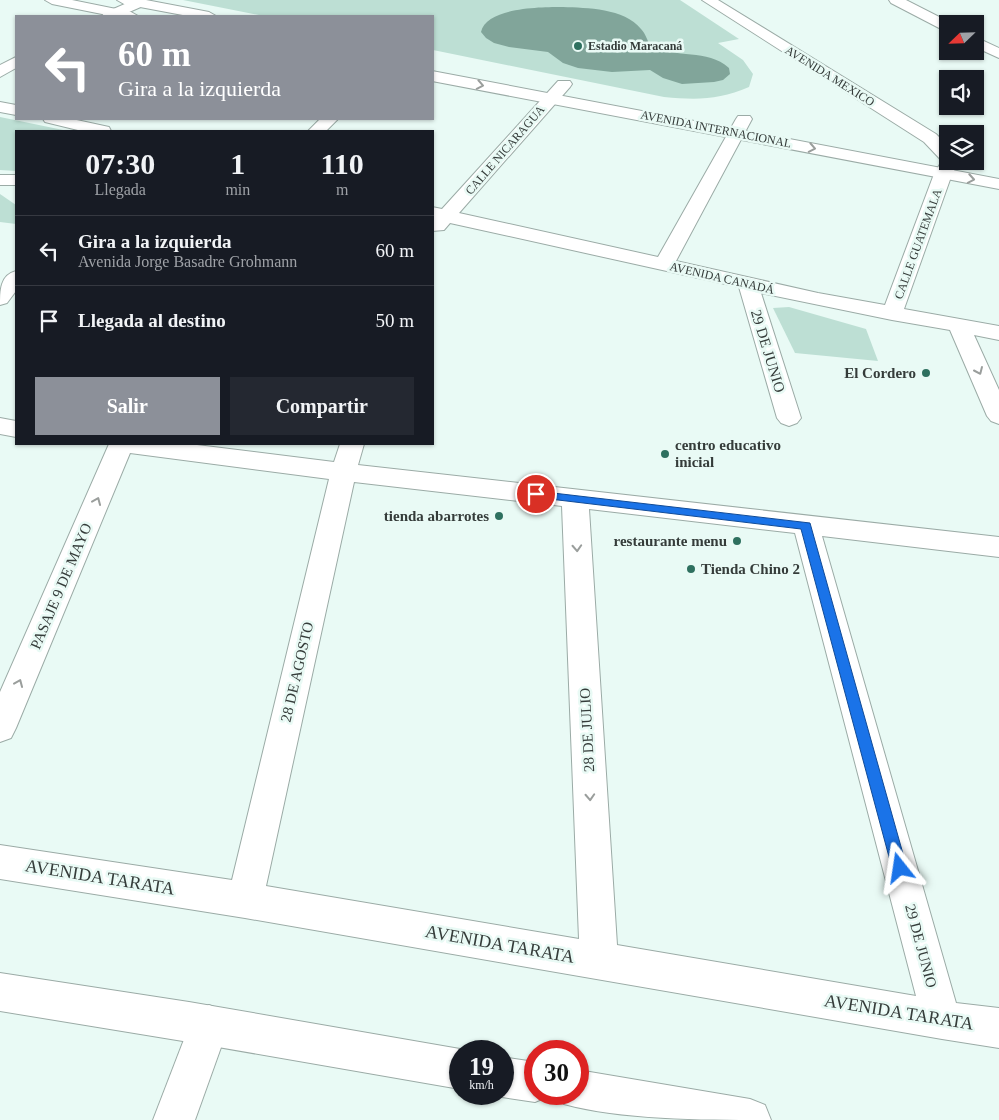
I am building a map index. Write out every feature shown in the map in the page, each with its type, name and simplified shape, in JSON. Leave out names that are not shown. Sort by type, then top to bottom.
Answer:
[{"type":"main road","points":[[52,0],[112,15],[131,1],[204,15]]},
{"type":"main road","name":"AVENIDA MEXICO","points":[[709,0],[930,138],[939,150]]},
{"type":"main road","points":[[896,0],[939,22]]},
{"type":"main road","points":[[984,46],[999,54]]},
{"type":"main road","points":[[0,72],[15,63]]},
{"type":"main road","name":"AVENIDA INTERNACIONAL","points":[[434,76],[551,98],[740,126],[939,161]]},
{"type":"main road","points":[[543,80],[583,88]]},
{"type":"main road","name":"CALLE NICARAGUA","points":[[440,214],[564,84]]},
{"type":"main road","points":[[0,107],[15,110]]},
{"type":"main road","name":"AVENIDA INTERNACIONAL","points":[[725,115],[740,126],[763,123]]},
{"type":"main road","points":[[55,120],[97,130]]},
{"type":"main road","points":[[102,130],[115,120]]},
{"type":"main road","points":[[317,130],[329,120]]},
{"type":"main road","points":[[664,265],[740,126]]},
{"type":"main road","name":"AVENIDA INTERNACIONAL","points":[[783,127],[939,161]]},
{"type":"main road","name":"AVENIDA INTERNACIONAL","points":[[984,169],[999,171]]},
{"type":"main road","name":"CALLE GUATEMALA","points":[[892,314],[945,170]]},
{"type":"main road","name":"AVENIDA INTERNACIONAL","points":[[965,170],[999,184]]},
{"type":"main road","points":[[434,227],[440,214]]},
{"type":"main road","name":"AVENIDA CANADÁ","points":[[440,214],[748,284],[892,314],[999,333]]},
{"type":"main road","name":"29 DE JUNIO","points":[[748,284],[789,418]]},
{"type":"main road","points":[[959,326],[999,416]]},
{"type":"main road","points":[[0,426],[15,428]]},
{"type":"main road","name":"PASAJE 9 DE MAYO","points":[[0,728],[121,445]]},
{"type":"main road","points":[[135,445],[343,472],[999,547]]},
{"type":"main road","name":"28 DE AGOSTO","points":[[245,900],[343,472],[352,445]]},
{"type":"main road","name":"28 DE JULIO","points":[[575,499],[599,961]]},
{"type":"main road","name":"29 DE JUNIO","points":[[806,526],[942,1020]]},
{"type":"main road","name":"AVENIDA TARATA","points":[[0,862],[245,900],[942,1020],[999,1028]]},
{"type":"main road","points":[[0,992],[209,1025],[449,1067]]},
{"type":"main road","points":[[174,1120],[209,1025]]},
{"type":"main road","points":[[589,1092],[750,1120]]},
{"type":"shaded area","name":"Estadio Maracaná","points":[[183,0],[680,0],[739,39],[718,43],[743,60],[753,74],[749,87],[718,97],[687,99],[664,97],[434,50],[434,15],[259,15]]},
{"type":"shaded area","points":[[563,7],[605,10],[625,17],[641,29],[651,46],[671,52],[711,58],[729,68],[730,74],[723,80],[714,82],[682,84],[663,78],[650,70],[612,72],[578,68],[563,63],[548,52],[494,43],[481,32],[485,24],[504,13],[530,8]]},
{"type":"shaded area","points":[[0,117],[63,130],[15,130],[15,171],[0,170]]},
{"type":"shaded area","points":[[0,194],[15,204],[15,224],[0,222]]},
{"type":"shaded area","points":[[789,307],[866,329],[878,361],[795,353],[773,308]]},
{"type":"place","name":"Estadio Maracaná","points":[[578,46]]},
{"type":"place","name":"El Cordero","points":[[926,373]]},
{"type":"place","name":"centro educativo inicial","points":[[665,454]]},
{"type":"place","name":"tienda abarrotes","points":[[499,516]]},
{"type":"place","name":"restaurante menu","points":[[737,541]]},
{"type":"place","name":"Tienda Chino 2","points":[[691,569]]},
{"type":"route","points":[[536,494],[806,526],[900,868]]}]
